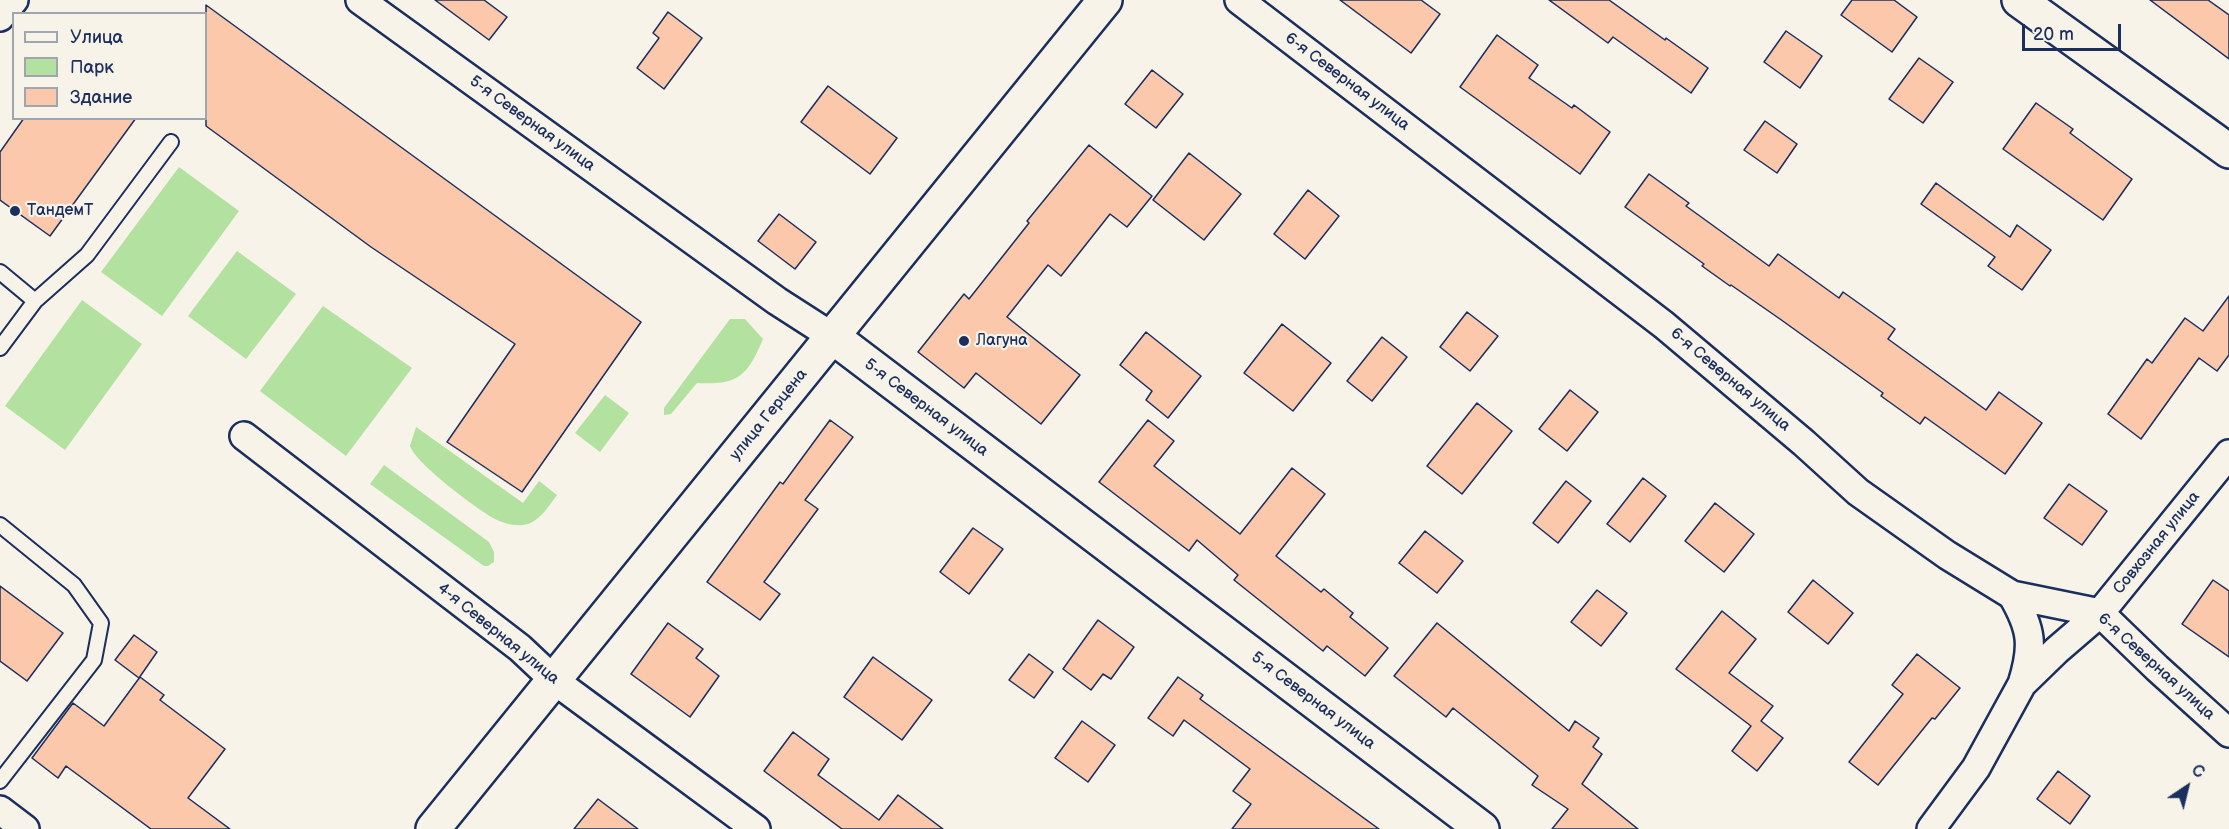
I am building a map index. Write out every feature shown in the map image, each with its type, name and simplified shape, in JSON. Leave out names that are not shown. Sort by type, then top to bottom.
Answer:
[{"type":"main road","name":"улица Герцена","points":[[433,829],[1105,0]]},
{"type":"main road","points":[[2019,0],[2229,151]]},
{"type":"main road","name":"5-я Северная улица","points":[[833,337],[1482,829]]},
{"type":"street","points":[[0,17],[14,0]]},
{"type":"street","name":"5-я Северная улица","points":[[360,0],[777,301],[833,337]]},
{"type":"street","name":"6-я Северная улица","points":[[1239,0],[1664,325],[1804,443],[1858,492],[1947,555],[2012,595],[2100,613],[2229,733]]},
{"type":"street","name":"4-я Северная улица","points":[[244,436],[520,648],[555,681],[756,829]]},
{"type":"street","name":"Совхозная улица","points":[[1931,829],[1976,768],[2022,684],[2100,613],[2229,454]]},
{"type":"street","points":[[2012,595],[2024,615],[2030,638],[2029,661],[2022,684]]},
{"type":"street","points":[[0,810],[25,829]]},
{"type":"lane","points":[[0,348],[36,301],[87,255],[171,142]]},
{"type":"lane","points":[[0,272],[36,301]]},
{"type":"lane","points":[[0,525],[74,585],[101,623],[94,660],[0,781]]},
{"type":"green space","points":[[179,167],[239,211],[162,316],[101,272]]},
{"type":"green space","points":[[237,251],[296,294],[246,359],[188,316]]},
{"type":"green space","points":[[82,300],[142,344],[65,450],[5,406]]},
{"type":"green space","points":[[323,306],[412,368],[346,456],[260,391]]},
{"type":"green space","points":[[730,319],[745,319],[763,339],[752,362],[746,370],[732,380],[697,383],[671,414],[664,415],[664,408]]},
{"type":"green space","points":[[605,395],[629,413],[600,452],[575,433]]},
{"type":"green space","points":[[416,427],[523,503],[539,481],[557,495],[543,514],[529,524],[512,525],[495,519],[448,486],[415,454],[410,446]]},
{"type":"green space","points":[[384,465],[489,542],[494,552],[494,562],[484,566],[370,484]]},
{"type":"building","points":[[435,0],[484,0],[507,17],[489,40]]},
{"type":"building","points":[[1340,0],[1421,0],[1440,14],[1411,53]]},
{"type":"building","points":[[1549,0],[1609,0],[1708,68],[1691,93],[1613,37],[1608,43]]},
{"type":"building","points":[[1852,0],[1894,0],[1917,17],[1892,52],[1841,15]]},
{"type":"building","points":[[2150,0],[2208,0],[2229,15],[2229,59]]},
{"type":"building","points":[[206,5],[641,322],[522,492],[447,442],[515,344],[371,247],[206,126]]},
{"type":"building","points":[[668,12],[702,38],[664,89],[637,68],[659,38],[653,33]]},
{"type":"building","points":[[1786,31],[1822,56],[1800,88],[1764,62]]},
{"type":"building","points":[[1497,35],[1538,65],[1529,78],[1572,108],[1574,105],[1610,132],[1580,174],[1460,87]]},
{"type":"building","points":[[1919,58],[1953,82],[1923,123],[1889,99]]},
{"type":"building","points":[[1152,70],[1183,94],[1156,128],[1125,104]]},
{"type":"building","points":[[828,86],[897,138],[870,174],[801,122]]},
{"type":"building","points":[[2036,103],[2073,129],[2070,133],[2132,179],[2103,220],[2003,149]]},
{"type":"building","points":[[23,120],[135,120],[50,236],[0,200],[0,152]]},
{"type":"building","points":[[1765,121],[1797,144],[1777,173],[1744,150]]},
{"type":"building","points":[[1089,145],[1152,196],[1127,227],[1110,214],[1061,276],[1048,265],[1007,317],[1080,375],[1041,424],[976,373],[964,388],[918,352],[964,294],[969,299],[1029,223],[1027,221]]},
{"type":"building","points":[[1189,153],[1241,194],[1204,240],[1153,200]]},
{"type":"building","points":[[1649,174],[1689,203],[1686,206],[1769,266],[1778,254],[1839,298],[1843,292],[1895,329],[1888,339],[1986,410],[1999,392],[2042,423],[2005,474],[1925,417],[1920,424],[1881,396],[1883,393],[1702,266],[1704,264],[1625,207]]},
{"type":"building","points":[[1936,183],[2010,237],[2017,225],[2051,250],[2022,290],[1988,266],[1995,257],[1921,204]]},
{"type":"building","points":[[1308,190],[1339,216],[1305,259],[1274,234]]},
{"type":"building","points":[[779,214],[816,242],[795,269],[758,241]]},
{"type":"building","points":[[2229,296],[2229,355],[2217,371],[2199,358],[2141,439],[2108,414],[2147,359],[2152,363],[2185,318],[2203,331]]},
{"type":"building","points":[[1467,312],[1498,336],[1470,371],[1440,347]]},
{"type":"building","points":[[1282,324],[1331,363],[1293,411],[1244,373]]},
{"type":"building","points":[[1146,332],[1201,376],[1168,418],[1146,400],[1152,391],[1120,365]]},
{"type":"building","points":[[1382,337],[1407,357],[1372,401],[1347,381]]},
{"type":"building","points":[[1570,390],[1598,412],[1567,451],[1539,429]]},
{"type":"building","points":[[1477,403],[1512,431],[1462,494],[1427,466]]},
{"type":"building","points":[[830,420],[853,437],[805,500],[818,509],[764,582],[780,594],[760,620],[707,582],[780,482],[783,484]]},
{"type":"building","points":[[1148,420],[1174,441],[1154,466],[1240,534],[1292,468],[1325,494],[1276,556],[1321,592],[1324,589],[1353,613],[1350,617],[1388,648],[1365,676],[1327,646],[1323,651],[1234,580],[1238,575],[1197,540],[1189,551],[1099,482]]},
{"type":"building","points":[[1643,478],[1666,496],[1630,542],[1607,524]]},
{"type":"building","points":[[1566,481],[1591,501],[1558,543],[1533,523]]},
{"type":"building","points":[[2069,484],[2107,511],[2082,545],[2044,518]]},
{"type":"building","points":[[1715,503],[1754,534],[1724,572],[1685,541]]},
{"type":"building","points":[[973,528],[1003,549],[969,594],[940,572]]},
{"type":"building","points":[[1425,531],[1463,561],[1437,593],[1399,563]]},
{"type":"building","points":[[1813,580],[1853,613],[1828,644],[1788,612]]},
{"type":"building","points":[[2213,580],[2229,591],[2229,657],[2182,624]]},
{"type":"building","points":[[0,586],[63,633],[27,681],[0,661]]},
{"type":"building","points":[[1597,590],[1627,613],[1601,646],[1571,622]]},
{"type":"building","points":[[1722,611],[1756,639],[1729,673],[1773,706],[1761,721],[1783,738],[1757,771],[1732,751],[1751,726],[1676,669]]},
{"type":"building","points":[[1098,620],[1134,647],[1111,679],[1103,674],[1091,690],[1063,669]]},
{"type":"building","points":[[668,623],[703,649],[696,658],[719,676],[690,717],[631,674]]},
{"type":"building","points":[[1437,623],[1569,731],[1575,721],[1599,738],[1593,747],[1602,754],[1582,784],[1638,829],[1552,829],[1568,809],[1532,785],[1538,776],[1453,708],[1446,717],[1394,676]]},
{"type":"building","points":[[134,635],[157,652],[139,678],[115,660]]},
{"type":"building","points":[[1029,654],[1053,672],[1034,698],[1009,680]]},
{"type":"building","points":[[1917,654],[1960,688],[1935,719],[1932,718],[1878,785],[1849,762],[1903,694],[1892,685]]},
{"type":"building","points":[[873,657],[932,700],[902,740],[844,697]]},
{"type":"building","points":[[140,677],[164,695],[160,700],[225,749],[188,798],[230,829],[151,829],[66,766],[58,778],[32,758],[73,703],[104,726]]},
{"type":"building","points":[[1178,677],[1203,695],[1200,699],[1379,829],[1232,829],[1251,804],[1233,791],[1250,769],[1184,720],[1173,736],[1148,718]]},
{"type":"building","points":[[1082,721],[1115,745],[1088,782],[1055,758]]},
{"type":"building","points":[[793,732],[829,759],[818,775],[879,820],[898,795],[943,829],[842,829],[764,771]]},
{"type":"building","points":[[2058,771],[2090,796],[2070,824],[2037,799]]},
{"type":"building","points":[[598,799],[638,829],[574,829]]},
{"type":"place","name":"ТандемТ","points":[[15,211]]},
{"type":"place","name":"Лагуна","points":[[964,341]]}]
